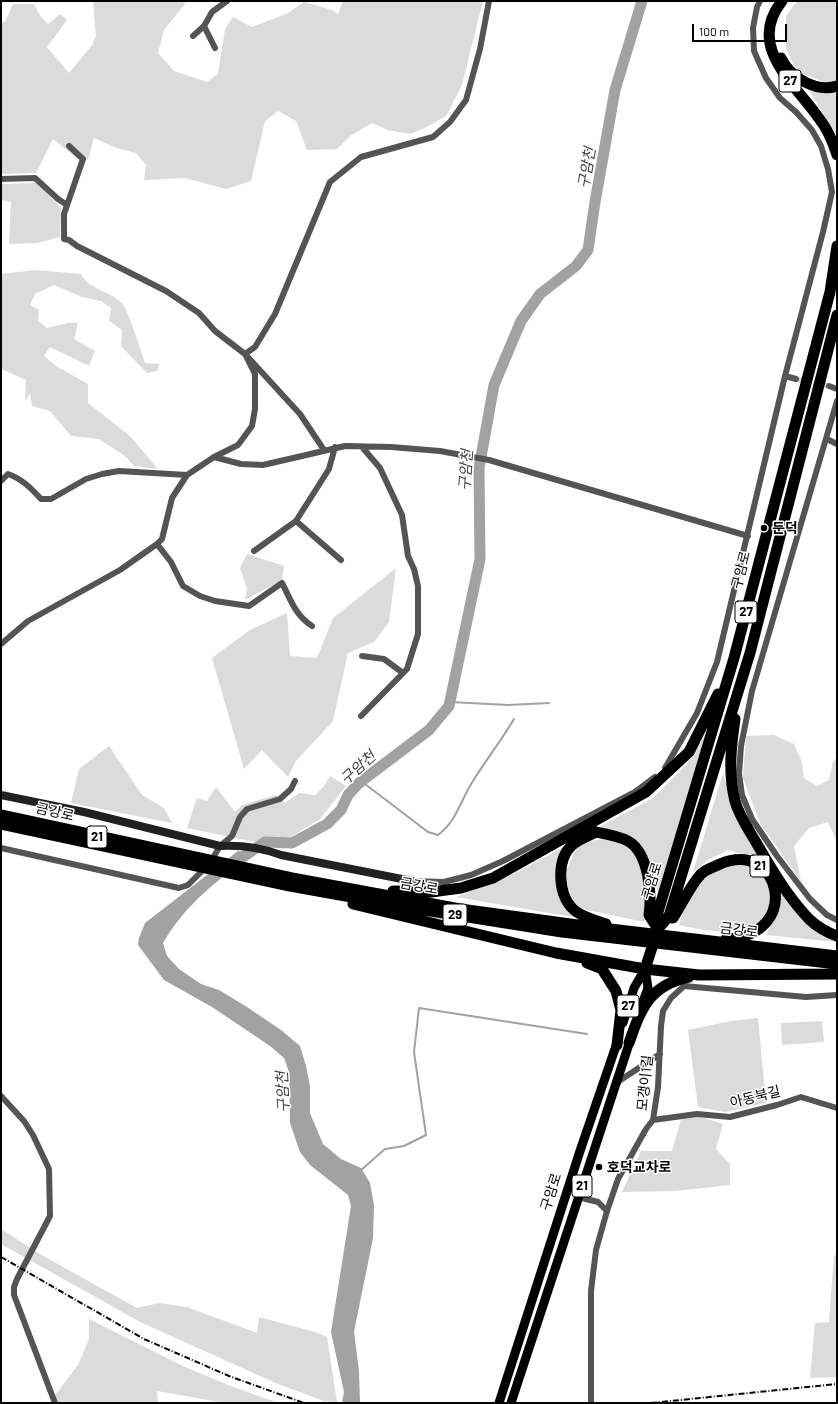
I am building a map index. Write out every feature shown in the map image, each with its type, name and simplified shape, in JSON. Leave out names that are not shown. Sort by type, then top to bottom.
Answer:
[{"type":"highway","name":"27","points":[[782,1],[770,23],[770,46],[776,62],[820,118],[833,142],[837,155]]},
{"type":"highway","points":[[790,1],[780,17],[775,31],[777,49],[783,63],[799,78],[814,86],[837,86]]},
{"type":"highway","name":"27","points":[[830,292],[837,246]]},
{"type":"highway","name":"구암로","points":[[645,969],[658,929],[658,912],[736,651],[830,292]]},
{"type":"highway","name":"구암로","points":[[658,929],[669,916],[750,653],[837,315]]},
{"type":"highway","points":[[291,882],[432,892],[461,888],[492,878],[646,792],[666,775],[689,752],[717,696],[736,651]]},
{"type":"highway","points":[[750,653],[734,720],[731,750],[731,778],[735,802],[745,824],[793,899],[810,920],[831,934],[837,936]]},
{"type":"highway","name":"금강로","points":[[1,815],[190,860]]},
{"type":"highway","name":"금강로","points":[[1,824],[190,860],[291,882],[460,909],[585,926],[622,935],[700,944],[837,956]]},
{"type":"highway","points":[[622,935],[572,909],[562,892],[562,862],[565,856],[571,846],[596,832],[630,842],[640,853],[650,886],[651,901],[649,915],[658,929]]},
{"type":"highway","name":"21","points":[[658,929],[673,918],[701,874],[711,868],[729,860],[745,860],[758,864],[767,871],[776,890],[770,916],[764,925],[755,933],[737,938],[700,944]]},
{"type":"highway","points":[[291,882],[391,914],[556,952],[645,969],[699,975],[837,974]]},
{"type":"highway","name":"금강로","points":[[700,944],[837,964]]},
{"type":"highway","name":"21","points":[[556,952],[602,969],[610,979],[616,991],[621,1010],[616,1044]]},
{"type":"highway","points":[[629,1043],[646,1003],[660,988],[673,980],[699,975]]},
{"type":"main road","name":"구암로","points":[[830,292],[837,263]]},
{"type":"main road","name":"구암로","points":[[511,1403],[648,988],[645,969]]},
{"type":"main road","name":"구암로","points":[[499,1403],[634,988],[645,969]]},
{"type":"street","points":[[193,36],[204,26],[212,12],[227,1]]},
{"type":"street","points":[[246,354],[255,347],[275,314],[330,182],[361,157],[433,137],[450,122],[466,100],[480,49],[489,1]]},
{"type":"street","points":[[1,795],[84,812],[220,846],[237,845],[272,851],[281,855],[412,881],[444,882],[471,874],[503,861],[635,792],[658,776],[667,766],[697,713],[717,662],[785,376],[832,192],[828,169],[821,146],[812,130],[796,112],[780,98],[766,78],[754,51],[753,28],[757,7],[760,1]]},
{"type":"street","points":[[204,26],[215,48]]},
{"type":"street","points":[[69,146],[83,159],[64,214],[64,239],[69,240],[77,246],[166,291],[199,313],[215,331],[246,354],[300,414],[324,450]]},
{"type":"street","points":[[1,179],[35,178],[58,199],[67,205]]},
{"type":"street","points":[[1,644],[28,621],[120,570],[162,539],[172,498],[187,475],[214,457],[238,445],[252,426],[255,409],[255,374],[246,354]]},
{"type":"street","points":[[785,376],[796,378]]},
{"type":"street","points":[[830,386],[837,389]]},
{"type":"street","points":[[837,401],[752,691],[741,746],[739,774],[742,795],[752,820],[810,899],[827,915],[837,920]]},
{"type":"street","points":[[827,439],[837,444]]},
{"type":"street","points":[[214,457],[241,464],[263,465],[335,447],[391,447],[440,451],[489,460],[748,536]]},
{"type":"street","points":[[254,551],[296,522],[329,469],[335,447]]},
{"type":"street","points":[[361,716],[407,669],[418,634],[418,586],[414,569],[408,556],[402,515],[380,468],[362,447]]},
{"type":"street","points":[[1,481],[8,474],[17,477],[28,485],[41,499],[51,499],[86,480],[102,474],[119,471],[187,475]]},
{"type":"street","points":[[296,522],[341,560]]},
{"type":"street","points":[[157,544],[171,562],[183,586],[200,596],[221,602],[249,606],[282,583],[294,609],[312,626]]},
{"type":"street","points":[[362,656],[384,659],[403,673]]},
{"type":"street","points":[[1,848],[179,888],[188,885],[210,863],[220,846],[232,836],[240,817],[248,809],[280,800],[291,789],[295,781]]},
{"type":"street","name":"모갱이1길","points":[[591,1403],[591,1291],[596,1250],[606,1211],[618,1179],[646,1129],[653,1120],[658,1093],[663,1011],[670,998],[684,986],[806,997],[837,995]]},
{"type":"street","points":[[616,1083],[660,1054]]},
{"type":"street","points":[[1,1096],[24,1121],[33,1135],[49,1169],[50,1216],[17,1278],[14,1287],[14,1295],[55,1403]]},
{"type":"street","name":"아동북길","points":[[653,1120],[697,1114],[730,1117],[801,1097],[837,1108]]},
{"type":"street","points":[[578,1197],[598,1202],[606,1211]]},
{"type":"shaded area","points":[[96,1],[185,1],[185,4],[164,30],[158,53],[174,71],[207,82],[218,74],[225,29],[233,17],[252,27],[288,13],[304,2],[332,10],[338,14],[343,1],[483,1],[462,85],[446,116],[425,128],[410,134],[388,130],[372,123],[350,136],[337,149],[307,150],[296,121],[278,111],[265,121],[251,181],[226,189],[185,178],[144,180],[146,165],[136,153],[116,148],[94,138],[88,160],[78,159],[53,139],[36,173],[1,174],[1,21],[5,22],[13,4],[34,4],[41,17],[48,24],[60,14],[67,20],[47,47],[69,73],[92,45],[96,36],[93,3]]},
{"type":"shaded area","points":[[797,1],[837,1],[837,80],[826,83],[796,71],[786,48],[786,16]]},
{"type":"shaded area","points":[[808,89],[837,90],[837,136]]},
{"type":"shaded area","points":[[38,183],[61,208],[60,237],[37,243],[9,244],[11,202],[1,200],[1,184]]},
{"type":"shaded area","points":[[36,270],[81,274],[84,279],[94,287],[116,298],[124,306],[145,363],[159,364],[157,371],[147,373],[121,346],[122,330],[109,321],[111,308],[101,301],[82,297],[54,285],[35,294],[30,305],[39,310],[38,321],[47,328],[68,323],[78,323],[74,339],[95,351],[89,366],[50,347],[44,356],[56,366],[88,384],[88,403],[130,436],[158,469],[134,466],[125,456],[99,439],[71,436],[50,411],[32,406],[30,393],[25,401],[26,380],[1,369],[1,274]]},
{"type":"shaded area","points":[[247,554],[284,566],[282,580],[245,600],[247,589],[240,568]]},
{"type":"shaded area","points":[[396,568],[389,622],[374,642],[348,653],[333,721],[296,761],[288,777],[262,750],[244,769],[212,658],[250,630],[287,613],[290,656],[317,658],[333,618]]},
{"type":"shaded area","points":[[708,731],[658,897],[651,864],[642,847],[628,836],[599,827],[653,798],[686,765]]},
{"type":"shaded area","points":[[774,735],[794,744],[802,762],[804,778],[817,786],[829,780],[833,762],[837,756],[837,842],[828,822],[809,828],[794,846],[801,882],[760,823],[743,778],[746,736]]},
{"type":"shaded area","points":[[109,746],[142,795],[164,808],[172,823],[71,803],[79,769]]},
{"type":"shaded area","points":[[723,773],[736,817],[762,860],[728,850],[708,860],[693,872]]},
{"type":"shaded area","points":[[330,776],[346,786],[320,819],[289,838],[264,838],[255,842],[187,828],[197,798],[207,801],[216,787],[235,812],[242,805],[275,795],[285,803],[299,793],[315,795],[324,786]]},
{"type":"shaded area","points":[[604,839],[627,847],[634,853],[639,861],[645,892],[644,922],[578,908],[566,886],[567,869],[576,849],[588,841]]},
{"type":"shaded area","points":[[564,847],[556,868],[561,901],[578,918],[456,897],[511,875]]},
{"type":"shaded area","points":[[238,851],[255,854],[229,872],[204,893],[181,917],[163,943],[167,956],[179,969],[201,984],[219,990],[247,1007],[281,1030],[300,1046],[310,1086],[310,1113],[323,1144],[341,1159],[361,1168],[370,1183],[374,1205],[373,1238],[354,1332],[359,1371],[360,1403],[342,1403],[344,1392],[331,1332],[351,1206],[348,1195],[310,1165],[300,1152],[290,1123],[289,1072],[284,1058],[270,1046],[212,1007],[164,980],[138,945],[145,923]]},
{"type":"shaded area","points":[[733,864],[760,870],[766,876],[770,884],[771,892],[770,901],[763,918],[757,924],[749,928],[732,931],[705,930],[679,925],[685,906],[707,875]]},
{"type":"shaded area","points":[[778,884],[820,932],[837,942],[766,935],[773,918]]},
{"type":"shaded area","points":[[758,1018],[766,1103],[725,1112],[698,1107],[688,1030],[731,1021]]},
{"type":"shaded area","points":[[822,1021],[824,1042],[782,1045],[781,1023]]},
{"type":"shaded area","points":[[701,1117],[723,1124],[716,1149],[730,1164],[730,1185],[676,1191],[622,1192],[641,1151],[672,1151],[681,1119]]},
{"type":"shaded area","points":[[1,1229],[38,1253],[137,1308],[159,1303],[187,1307],[257,1333],[259,1317],[315,1332],[327,1337],[337,1402],[324,1401],[278,1384],[140,1322],[1,1244]]},
{"type":"shaded area","points":[[834,1255],[837,1256],[837,1377],[810,1378],[815,1323],[829,1322]]},
{"type":"shaded area","points":[[89,1319],[185,1367],[233,1387],[279,1403],[225,1403],[157,1391],[158,1403],[49,1403],[78,1365],[89,1339]]},
{"type":"waterway","name":"구암천","points":[[237,861],[265,842],[292,843],[327,824],[341,810],[348,795],[359,783],[429,730],[449,706],[480,559],[479,468],[494,385],[521,321],[540,294],[576,266],[588,250],[615,90],[642,1]]},
{"type":"waterway","points":[[450,702],[508,705],[549,703]]},
{"type":"waterway","points":[[361,781],[428,832],[438,835],[454,817],[473,781],[514,719]]},
{"type":"waterway","points":[[360,1171],[385,1149],[404,1146],[426,1135],[414,1052],[419,1008],[587,1034]]},
{"type":"tunnel","points":[[796,379],[829,386]]},
{"type":"railway","points":[[1,1257],[144,1339],[229,1376],[304,1403]]},
{"type":"railway","points":[[651,1403],[837,1384]]},
{"type":"place","name":"둔덕","points":[[764,528]]},
{"type":"place","name":"호덕교차로","points":[[599,1167]]}]
